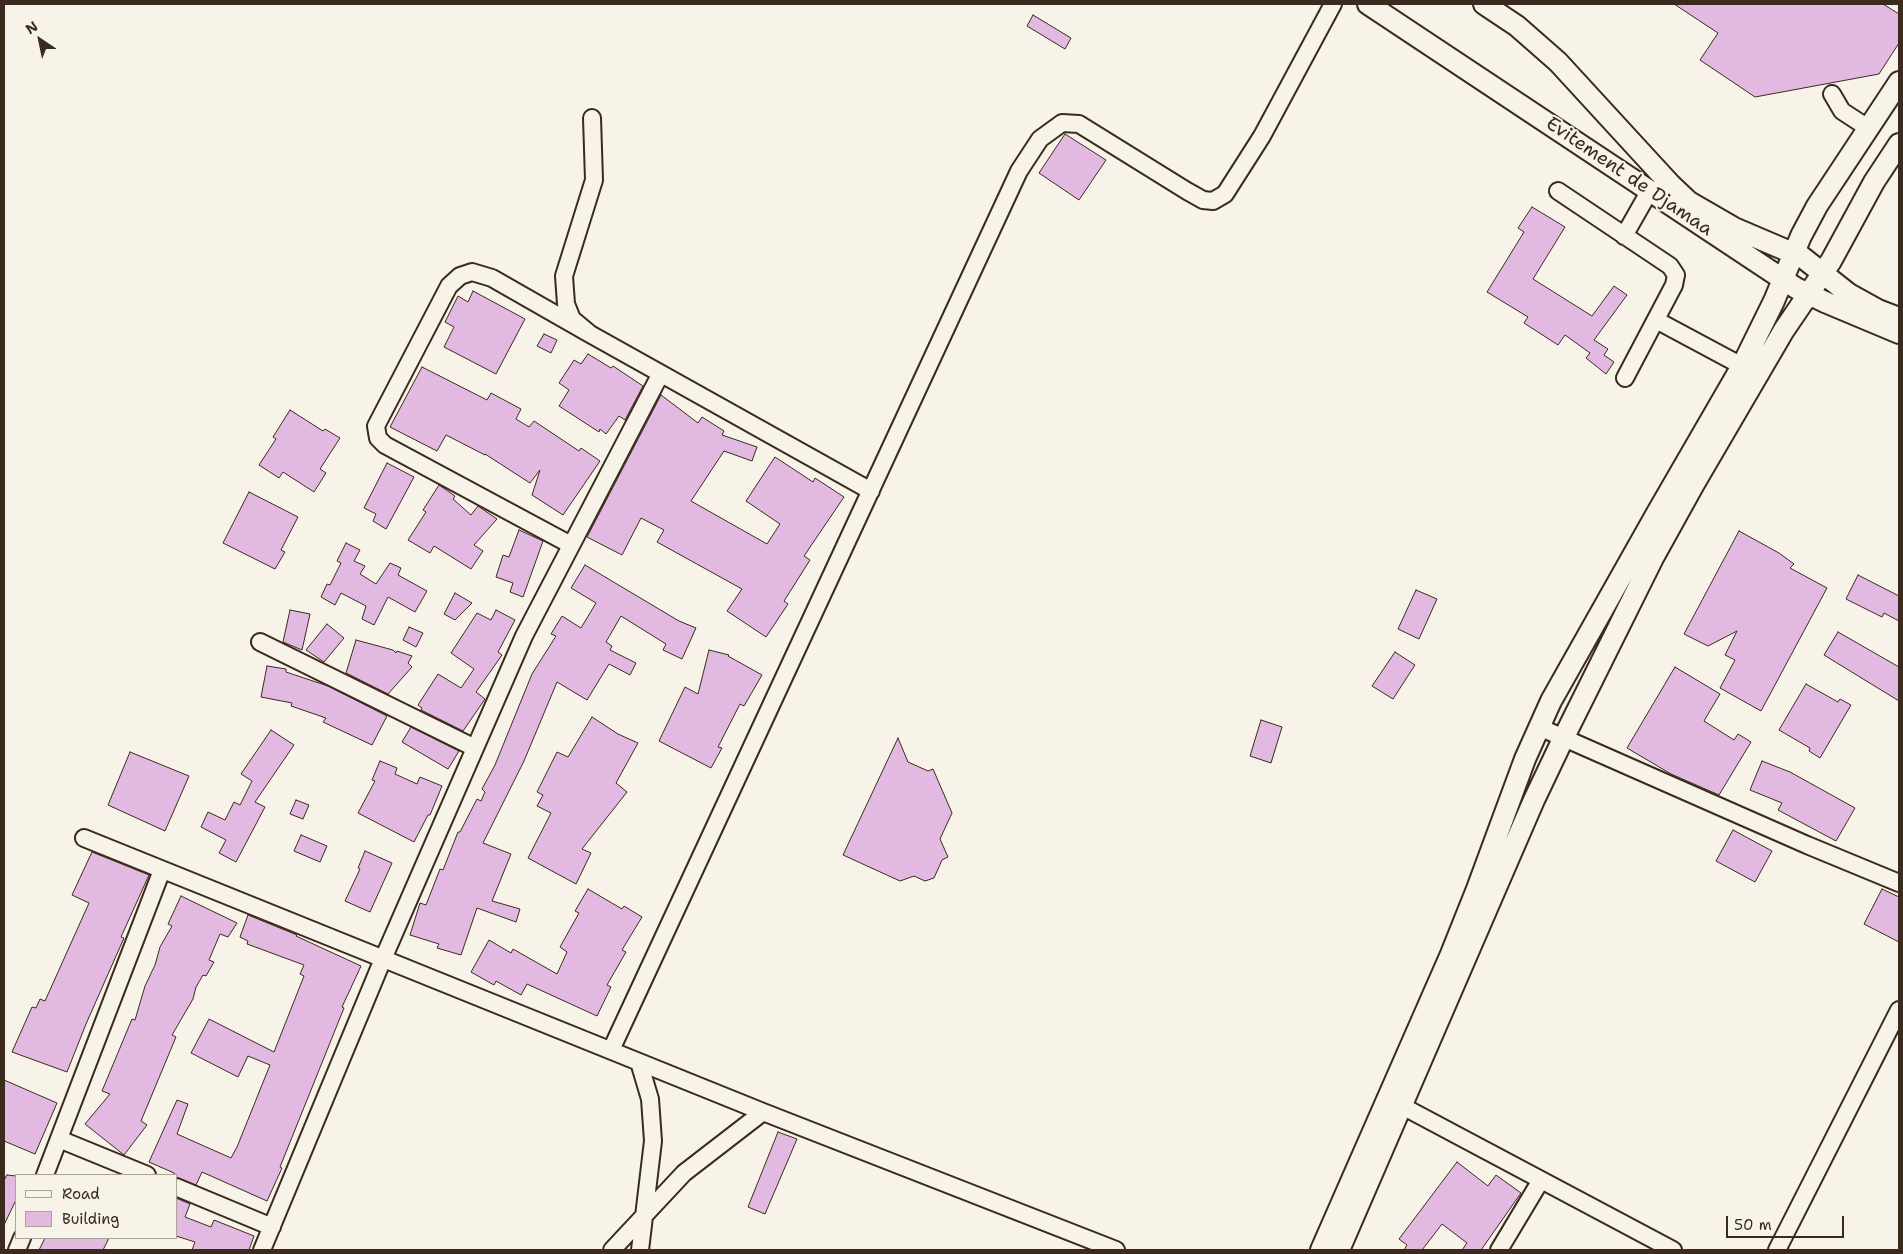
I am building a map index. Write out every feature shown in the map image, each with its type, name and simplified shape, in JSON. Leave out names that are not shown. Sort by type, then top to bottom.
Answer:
[{"type":"main road","name":"Evitement de Djamaa","points":[[1368,4],[1784,280],[1808,294],[1899,333]]},
{"type":"main road","name":"Evitement de Djamaa","points":[[1484,4],[1517,26],[1558,62],[1671,185],[1690,202],[1734,228],[1809,262],[1849,294],[1899,318]]},
{"type":"main road","points":[[1321,1250],[1451,954],[1539,727],[1560,685],[1657,512],[1742,366],[1784,280],[1817,206],[1899,82]]},
{"type":"main road","points":[[1339,1250],[1509,857],[1564,737],[1673,521],[1784,330],[1823,273],[1874,182],[1899,144]]},
{"type":"street","points":[[611,1050],[1019,171],[1040,139],[1062,123],[1079,124],[1187,191],[1203,200],[1213,201],[1225,194],[1247,160],[1334,4]]},
{"type":"street","points":[[1832,94],[1842,111],[1868,128]]},
{"type":"street","points":[[590,334],[572,319],[566,304],[564,276],[594,180],[592,118]]},
{"type":"street","points":[[1558,191],[1670,266],[1676,275],[1674,285],[1625,378]]},
{"type":"street","points":[[1624,236],[1649,192]]},
{"type":"street","points":[[571,545],[385,445],[378,438],[376,426],[449,286],[460,276],[472,272],[492,278],[660,375],[871,491]]},
{"type":"street","points":[[1656,320],[1742,366]]},
{"type":"street","points":[[262,1250],[383,958],[524,636],[660,375]]},
{"type":"street","points":[[260,642],[475,748]]},
{"type":"street","points":[[1539,727],[1798,841],[1899,883]]},
{"type":"street","points":[[84,838],[763,1112],[1116,1250]]},
{"type":"street","points":[[46,1174],[162,870]]},
{"type":"street","points":[[1777,1250],[1899,1010]]},
{"type":"street","points":[[639,1062],[650,1099],[653,1141],[640,1250]]},
{"type":"street","points":[[1402,1106],[1673,1250]]},
{"type":"street","points":[[612,1250],[684,1173],[763,1112]]},
{"type":"street","points":[[59,1139],[145,1174]]},
{"type":"street","points":[[1498,1250],[1541,1180]]},
{"type":"street","points":[[178,1188],[272,1227]]},
{"type":"building","points":[[1674,4],[1883,4],[1899,14],[1899,43],[1879,74],[1755,97],[1700,60],[1718,33]]},
{"type":"building","points":[[1033,15],[1071,38],[1065,49],[1027,26]]},
{"type":"building","points":[[1065,134],[1106,160],[1079,200],[1039,173]]},
{"type":"building","points":[[1532,207],[1565,227],[1533,279],[1592,316],[1614,286],[1627,295],[1594,340],[1608,349],[1604,355],[1614,362],[1606,374],[1586,358],[1590,353],[1565,335],[1558,345],[1524,323],[1528,317],[1487,292],[1524,232],[1518,228]]},
{"type":"building","points":[[473,291],[525,319],[496,374],[444,347],[454,327],[445,322],[458,296],[468,302]]},
{"type":"building","points":[[544,334],[557,340],[551,353],[537,346]]},
{"type":"building","points":[[588,354],[611,368],[613,366],[643,386],[625,420],[619,416],[606,434],[600,429],[599,432],[559,406],[569,390],[559,383],[574,360],[581,364]]},
{"type":"building","points":[[422,367],[487,400],[491,393],[521,409],[516,419],[529,427],[534,421],[579,451],[581,448],[600,461],[563,515],[532,495],[540,470],[530,483],[485,454],[446,435],[437,451],[390,427]]},
{"type":"building","points":[[661,395],[698,423],[702,417],[724,431],[722,435],[757,447],[752,461],[724,451],[691,501],[767,544],[780,524],[746,501],[775,457],[813,482],[815,478],[844,497],[804,556],[810,560],[784,601],[788,604],[766,637],[727,611],[742,589],[657,542],[664,530],[641,518],[622,555],[587,537]]},
{"type":"building","points":[[290,410],[323,431],[325,429],[340,438],[320,469],[326,473],[314,492],[283,472],[279,478],[259,465],[276,439],[273,437]]},
{"type":"building","points":[[387,463],[414,477],[386,529],[373,521],[376,514],[364,508]]},
{"type":"building","points":[[439,485],[455,496],[453,499],[471,515],[478,506],[497,519],[474,545],[483,551],[471,569],[434,546],[430,553],[408,540],[426,512],[423,510]]},
{"type":"building","points":[[249,492],[298,517],[281,550],[285,552],[275,569],[223,543]]},
{"type":"building","points":[[519,530],[543,541],[523,597],[510,592],[513,583],[496,577],[503,555],[509,557]]},
{"type":"building","points":[[1739,531],[1779,553],[1794,564],[1790,568],[1827,588],[1761,711],[1720,688],[1735,660],[1725,655],[1737,631],[1708,646],[1684,634]]},
{"type":"building","points":[[346,543],[360,550],[354,561],[365,566],[360,574],[376,584],[390,563],[401,568],[398,575],[427,591],[415,612],[388,597],[374,625],[362,619],[366,606],[341,593],[335,605],[321,597],[327,584],[330,585],[341,563],[337,561]]},
{"type":"building","points":[[585,565],[679,621],[696,628],[682,659],[663,650],[666,644],[621,616],[606,642],[612,646],[610,650],[636,663],[630,675],[609,664],[587,700],[557,682],[524,761],[483,843],[511,854],[492,901],[520,909],[516,922],[477,908],[461,955],[437,948],[439,944],[410,935],[420,903],[426,905],[440,869],[443,870],[458,832],[460,832],[477,799],[481,801],[485,792],[482,789],[495,765],[532,674],[556,636],[551,634],[562,616],[581,628],[596,603],[571,588]]},
{"type":"building","points":[[1858,575],[1899,596],[1899,621],[1884,613],[1882,617],[1846,599]]},
{"type":"building","points":[[1416,590],[1437,599],[1419,639],[1398,629]]},
{"type":"building","points":[[455,593],[472,603],[455,620],[444,614]]},
{"type":"building","points":[[290,610],[310,614],[302,650],[283,642]]},
{"type":"building","points":[[496,610],[515,620],[498,652],[502,655],[476,692],[485,699],[463,731],[421,710],[422,708],[418,705],[438,674],[461,688],[474,669],[451,653],[477,613],[491,620]]},
{"type":"building","points":[[327,624],[344,638],[324,662],[306,650]]},
{"type":"building","points":[[409,627],[423,633],[416,647],[403,640]]},
{"type":"building","points":[[1838,632],[1899,667],[1899,701],[1824,655]]},
{"type":"building","points":[[356,640],[393,650],[396,653],[397,651],[412,656],[408,663],[412,667],[388,694],[346,673]]},
{"type":"building","points":[[709,650],[729,655],[762,675],[744,706],[740,704],[718,747],[722,748],[711,768],[659,741],[685,687],[698,694]]},
{"type":"building","points":[[1395,652],[1415,665],[1393,699],[1372,686]]},
{"type":"building","points":[[267,666],[286,669],[286,672],[328,686],[387,716],[372,745],[323,722],[326,718],[291,706],[292,703],[261,697]]},
{"type":"building","points":[[1675,667],[1720,694],[1704,721],[1734,740],[1738,734],[1751,742],[1719,795],[1671,774],[1627,748]]},
{"type":"building","points":[[1806,684],[1838,702],[1840,699],[1851,705],[1820,758],[1809,751],[1810,748],[1779,730]]},
{"type":"building","points":[[592,717],[618,734],[638,743],[616,783],[627,792],[582,849],[591,853],[576,884],[528,858],[551,813],[537,806],[543,795],[537,792],[557,752],[568,757]]},
{"type":"building","points":[[1261,720],[1282,727],[1271,763],[1250,756]]},
{"type":"building","points":[[411,727],[459,751],[448,769],[402,742]]},
{"type":"building","points":[[271,730],[294,745],[255,802],[265,807],[236,862],[219,853],[226,840],[201,827],[208,812],[225,820],[234,802],[240,805],[252,781],[241,774]]},
{"type":"building","points":[[898,738],[908,762],[928,771],[933,769],[952,813],[940,839],[948,857],[942,860],[934,878],[925,881],[914,876],[900,881],[843,855]]},
{"type":"building","points":[[130,752],[189,776],[165,831],[108,805]]},
{"type":"building","points":[[380,761],[397,768],[395,774],[417,784],[420,777],[442,786],[430,815],[428,815],[414,842],[358,813],[375,781],[372,780]]},
{"type":"building","points":[[1762,761],[1790,772],[1855,808],[1836,841],[1778,810],[1782,803],[1750,790]]},
{"type":"building","points":[[296,800],[309,805],[303,819],[290,814]]},
{"type":"building","points":[[1733,830],[1772,851],[1755,882],[1716,861]]},
{"type":"building","points":[[301,835],[327,846],[320,862],[294,851]]},
{"type":"building","points":[[365,851],[392,863],[370,912],[345,901],[360,869],[358,868]]},
{"type":"building","points":[[92,852],[149,875],[121,937],[124,938],[67,1072],[12,1052],[32,1007],[36,1008],[40,999],[45,1001],[89,903],[72,895]]},
{"type":"building","points":[[588,889],[622,909],[624,906],[642,917],[622,950],[626,952],[607,985],[611,987],[597,1016],[527,984],[521,995],[496,981],[494,985],[471,972],[489,940],[511,953],[513,949],[557,974],[567,952],[560,947],[579,913],[575,911]]},
{"type":"building","points":[[1882,889],[1899,897],[1899,942],[1864,924]]},
{"type":"building","points":[[181,896],[237,923],[228,937],[220,934],[209,960],[214,962],[206,976],[203,975],[196,987],[193,999],[172,1035],[176,1037],[141,1121],[147,1125],[124,1155],[85,1124],[110,1094],[102,1091],[132,1019],[135,1020],[145,986],[155,965],[160,947],[172,926],[168,924]]},
{"type":"building","points":[[248,915],[297,935],[361,966],[342,1007],[344,1008],[280,1167],[282,1168],[267,1201],[202,1172],[196,1185],[178,1178],[178,1174],[149,1162],[177,1100],[188,1104],[177,1134],[231,1158],[237,1147],[270,1065],[248,1056],[238,1077],[191,1053],[209,1019],[274,1052],[304,976],[300,974],[304,965],[247,944],[248,941],[240,937]]},
{"type":"building","points":[[4,1080],[57,1103],[35,1154],[4,1141]]},
{"type":"building","points":[[778,1132],[797,1139],[765,1214],[748,1207]]},
{"type":"building","points":[[1457,1162],[1488,1186],[1496,1175],[1521,1193],[1481,1250],[1462,1250],[1467,1243],[1442,1224],[1422,1250],[1404,1250],[1407,1245],[1399,1239]]},
{"type":"building","points":[[7,1175],[15,1176],[15,1202],[4,1225],[4,1180]]},
{"type":"building","points":[[178,1199],[190,1204],[185,1217],[211,1227],[214,1220],[254,1236],[249,1250],[192,1250],[195,1242],[178,1237]]},
{"type":"building","points":[[44,1239],[108,1239],[103,1250],[39,1250]]}]
